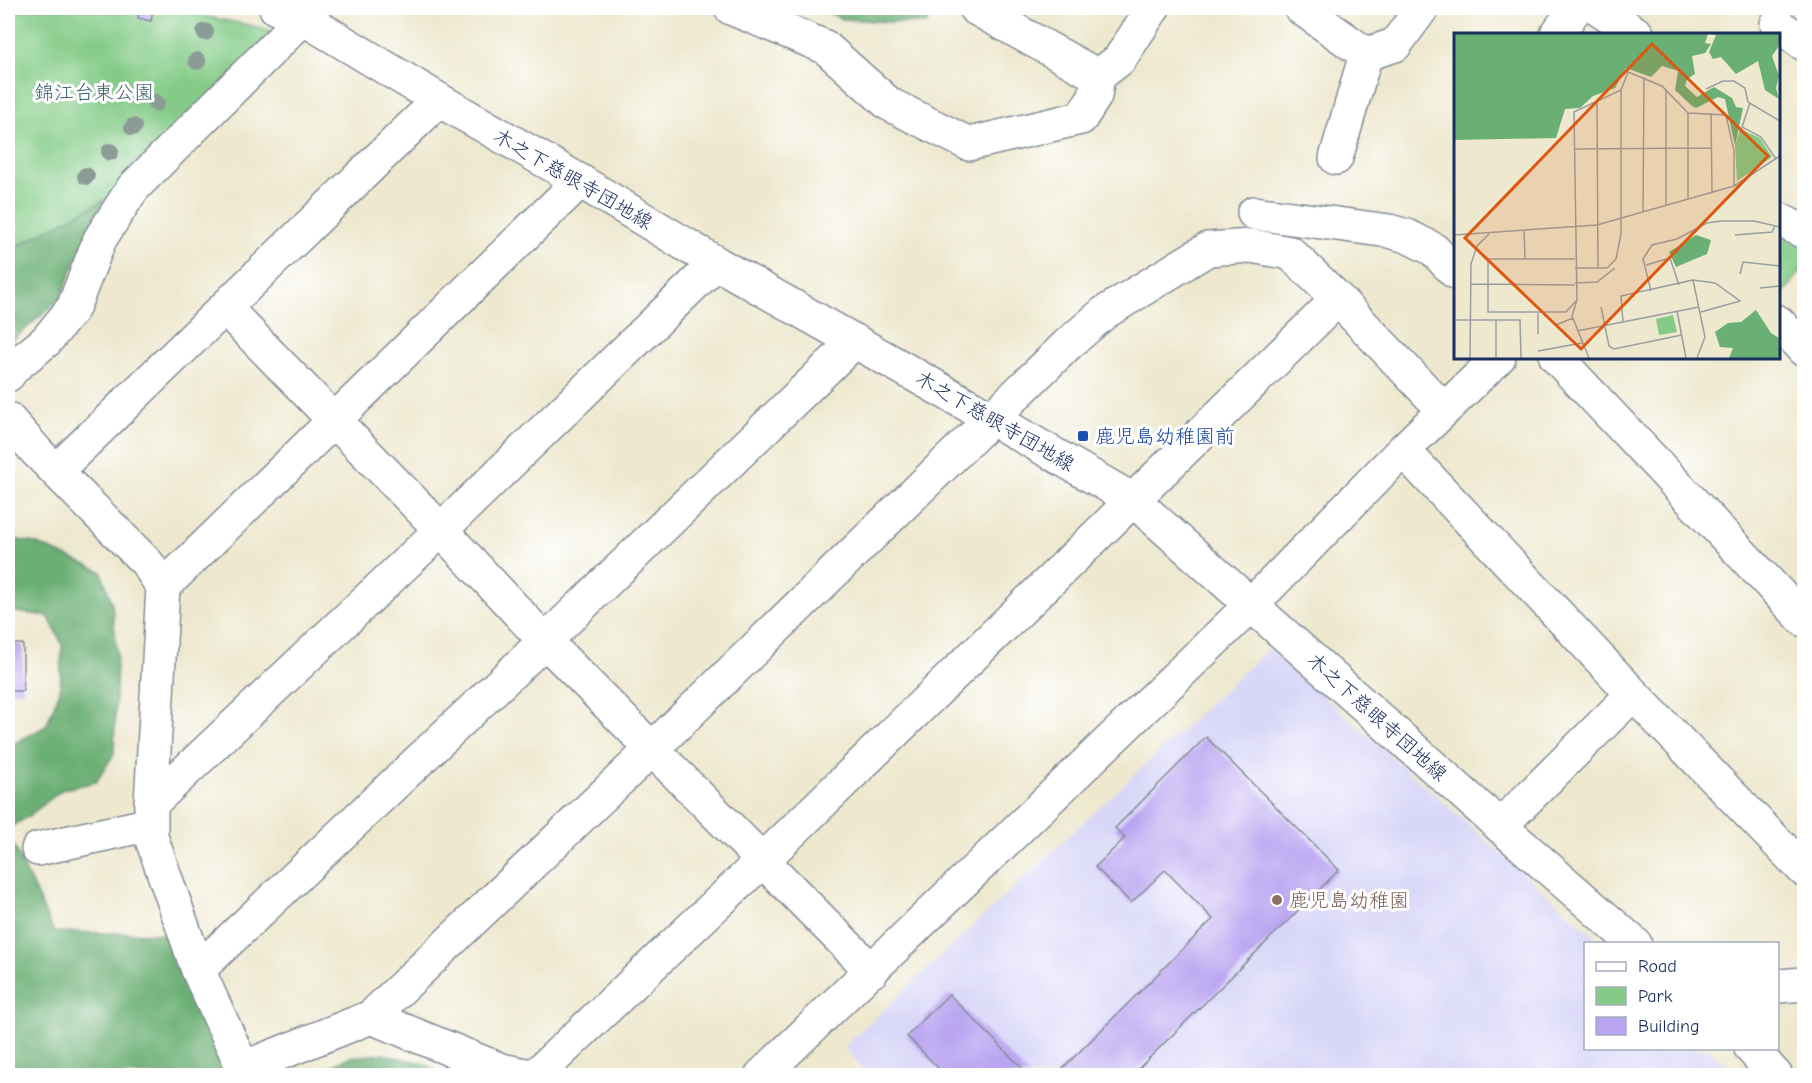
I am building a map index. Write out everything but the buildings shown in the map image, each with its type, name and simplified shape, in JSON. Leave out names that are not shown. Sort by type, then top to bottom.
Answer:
[{"type":"street","points":[[731,8],[825,47],[889,105],[969,144],[1081,118],[1095,96],[1098,76],[1119,60],[1153,8]]},
{"type":"street","points":[[975,8],[1098,76]]},
{"type":"street","points":[[1301,8],[1366,54]]},
{"type":"street","points":[[1366,54],[1395,45],[1422,8]]},
{"type":"street","points":[[1558,33],[1576,8]]},
{"type":"street","points":[[1598,8],[1636,33]]},
{"type":"street","points":[[8,375],[14,367],[46,341],[73,308],[100,239],[133,188],[290,13]]},
{"type":"street","name":"木之下慈眼寺団地線","points":[[290,13],[580,181],[716,263],[1133,500],[1633,942]]},
{"type":"street","points":[[1777,22],[1804,44]]},
{"type":"street","points":[[1336,158],[1366,54]]},
{"type":"street","points":[[56,471],[439,100]]},
{"type":"street","points":[[163,587],[580,181]]},
{"type":"street","points":[[1254,213],[1398,233],[1433,249],[1454,271]]},
{"type":"street","points":[[1779,220],[1804,232]]},
{"type":"street","points":[[8,419],[147,563],[163,587],[151,837],[198,970],[243,1068],[371,1017],[653,748],[991,418],[1104,313],[1208,249],[1251,246],[1290,253],[1338,299],[1444,410]]},
{"type":"street","points":[[38,849],[151,814],[716,263]]},
{"type":"street","points":[[371,1017],[501,1070],[532,1076],[763,860],[1338,299]]},
{"type":"street","points":[[225,308],[441,530],[545,641],[872,971]]},
{"type":"street","points":[[1779,323],[1804,350]]},
{"type":"street","points":[[198,970],[545,641],[855,341]]},
{"type":"street","points":[[761,1076],[1251,605],[1403,450],[1498,358]]},
{"type":"street","points":[[1557,358],[1804,620]]},
{"type":"street","points":[[1403,450],[1633,694],[1804,870]]},
{"type":"street","points":[[1500,826],[1633,694]]},
{"type":"street","points":[[1779,986],[1804,984]]},
{"type":"street","points":[[1753,1050],[1776,1076]]},
{"type":"shaded area","name":"鹿児島幼稚園","points":[[1269,648],[1601,942],[1584,942],[1584,1050],[1710,1050],[1735,1075],[869,1076],[844,1047]]},
{"type":"green space","name":"錦江台東公園","points":[[8,8],[164,8],[267,29],[270,36],[105,200],[8,251]]},
{"type":"green space","points":[[818,8],[936,8],[926,24],[842,19]]},
{"type":"green space","points":[[105,200],[91,224],[60,299],[8,344],[8,251]]},
{"type":"green space","points":[[1779,234],[1804,245],[1804,267],[1781,296],[1779,293]]},
{"type":"green space","points":[[8,538],[35,543],[101,571],[112,603],[117,653],[114,754],[96,782],[63,789],[29,816],[8,829],[8,747],[46,726],[60,691],[62,644],[48,616],[8,611]]},
{"type":"green space","points":[[8,833],[54,932],[163,934],[225,1075],[8,1075]]},
{"type":"green space","points":[[383,1054],[425,1064],[443,1075],[315,1075],[350,1057]]},
{"type":"place","name":"鹿児島幼稚園前","points":[[1083,436]]},
{"type":"place","name":"鹿児島幼稚園","points":[[1277,900]]}]
